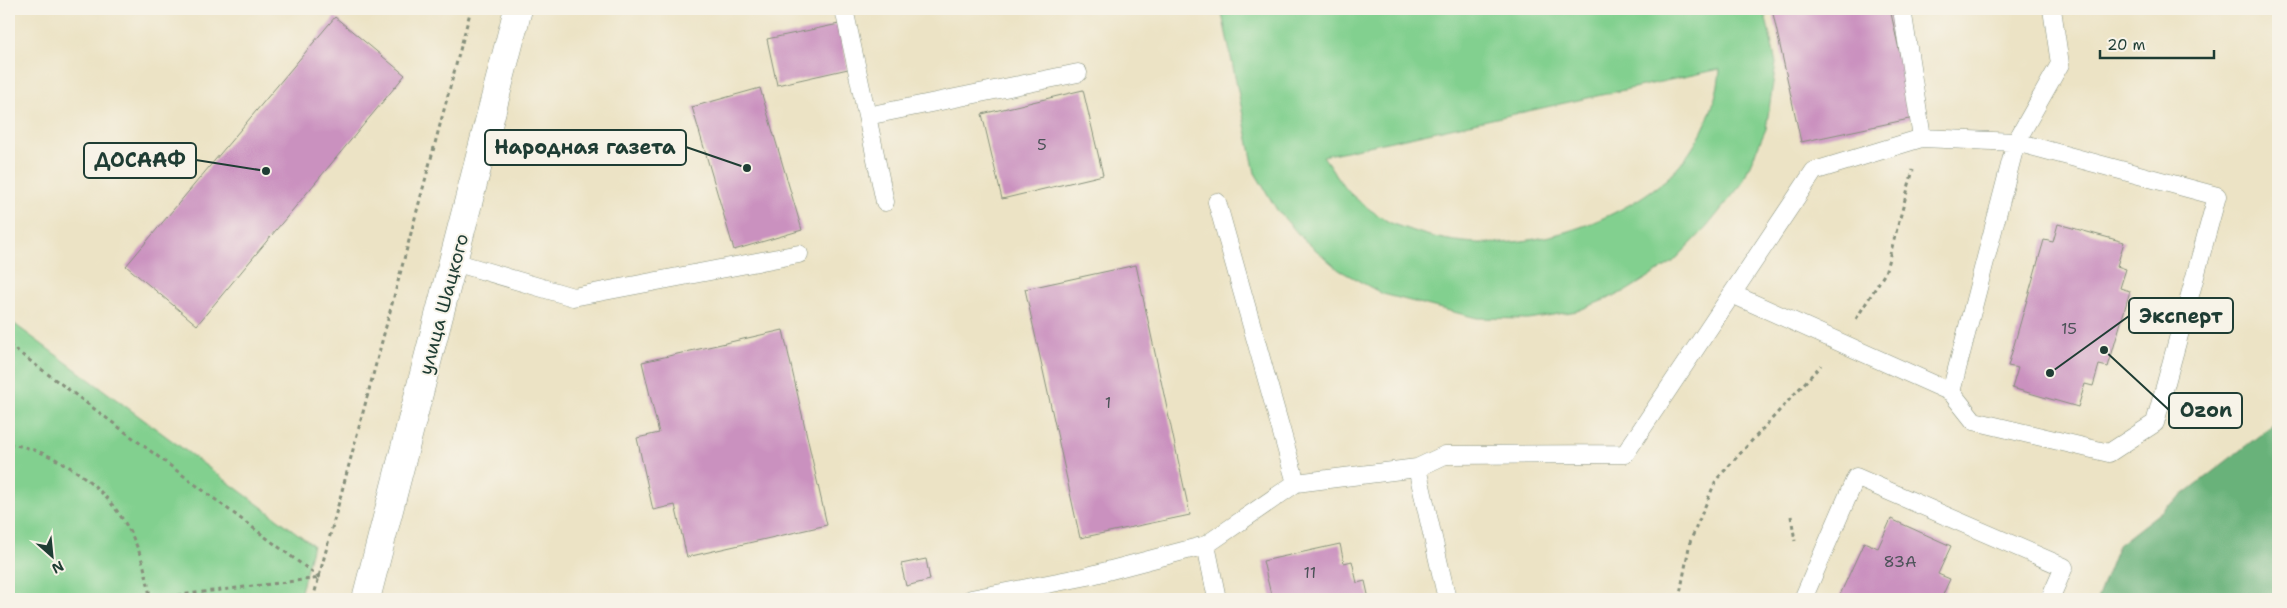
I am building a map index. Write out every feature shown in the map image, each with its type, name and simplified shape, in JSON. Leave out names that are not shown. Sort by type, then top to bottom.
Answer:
[{"type":"street","name":"улица Шацкого","points":[[366,599],[518,9]]},
{"type":"lane","points":[[844,9],[885,202]]},
{"type":"lane","points":[[1902,9],[1922,138]]},
{"type":"lane","points":[[1950,392],[2016,142],[2060,64],[2052,9]]},
{"type":"lane","points":[[867,116],[1078,73]]},
{"type":"lane","points":[[977,593],[1088,576],[1206,545],[1296,483],[1417,468],[1445,455],[1625,454],[1814,171],[1922,138],[2016,142],[2217,196],[2154,423],[2109,453],[1974,421],[1950,392],[1732,294]]},
{"type":"lane","points":[[1217,202],[1296,483]]},
{"type":"lane","points":[[454,262],[573,297],[799,254]]},
{"type":"lane","points":[[1417,468],[1447,599]]},
{"type":"lane","points":[[1803,599],[1856,477],[2064,567],[2050,599]]},
{"type":"lane","points":[[1206,545],[1217,599]]},
{"type":"path","points":[[313,599],[471,9]]},
{"type":"path","points":[[1679,599],[1690,542],[1716,480],[1841,343],[1885,273],[1922,138]]},
{"type":"path","points":[[9,345],[320,578]]},
{"type":"path","points":[[9,444],[46,454],[75,470],[101,490],[122,516],[138,545],[147,577],[150,599]]},
{"type":"path","points":[[146,599],[320,578]]},
{"type":"green space","points":[[1221,9],[1764,9],[1776,63],[1766,129],[1741,185],[1706,228],[1673,262],[1626,291],[1577,311],[1528,319],[1477,318],[1383,294],[1339,270],[1301,237],[1277,210],[1255,173]],"holes":[[[1720,69],[1715,99],[1703,130],[1685,159],[1664,181],[1637,200],[1608,216],[1577,228],[1545,237],[1511,242],[1478,243],[1446,239],[1395,225],[1375,213],[1352,195],[1323,156]]]},
{"type":"green space","points":[[9,320],[313,545],[299,599],[9,599]]},
{"type":"green space","points":[[2278,421],[2278,599],[2097,599],[2118,545]]},
{"type":"building","points":[[1772,9],[1890,9],[1914,118],[1801,142]]},
{"type":"building","points":[[335,17],[405,75],[197,325],[126,266]]},
{"type":"building","points":[[839,24],[848,69],[777,85],[767,39]]},
{"type":"building","points":[[760,88],[802,230],[734,250],[692,107]]},
{"type":"building","points":[[1083,90],[1103,175],[1002,199],[982,114]]},
{"type":"building","points":[[2058,224],[2124,242],[2117,266],[2126,269],[2120,288],[2130,291],[2108,367],[2099,365],[2093,386],[2085,384],[2078,407],[2012,388],[2018,368],[2008,366],[2044,240],[2053,242]]},
{"type":"building","points":[[1136,265],[1190,515],[1080,538],[1025,289]]},
{"type":"building","points":[[783,330],[827,525],[687,557],[675,505],[653,510],[637,438],[659,433],[642,362]]},
{"type":"building","points":[[1891,519],[1951,546],[1938,574],[1950,579],[1941,599],[1838,599],[1864,542],[1878,548]]},
{"type":"building","points":[[1340,544],[1344,563],[1352,561],[1357,583],[1365,581],[1369,599],[1272,599],[1263,561]]},
{"type":"building","points":[[926,559],[930,580],[906,586],[901,564]]},
{"type":"place","name":"Народная газета","points":[[747,168]]},
{"type":"place","name":"ДОСААФ","points":[[266,171]]},
{"type":"place","name":"Ozon","points":[[2104,350]]},
{"type":"place","name":"Эксперт","points":[[2050,373]]}]
